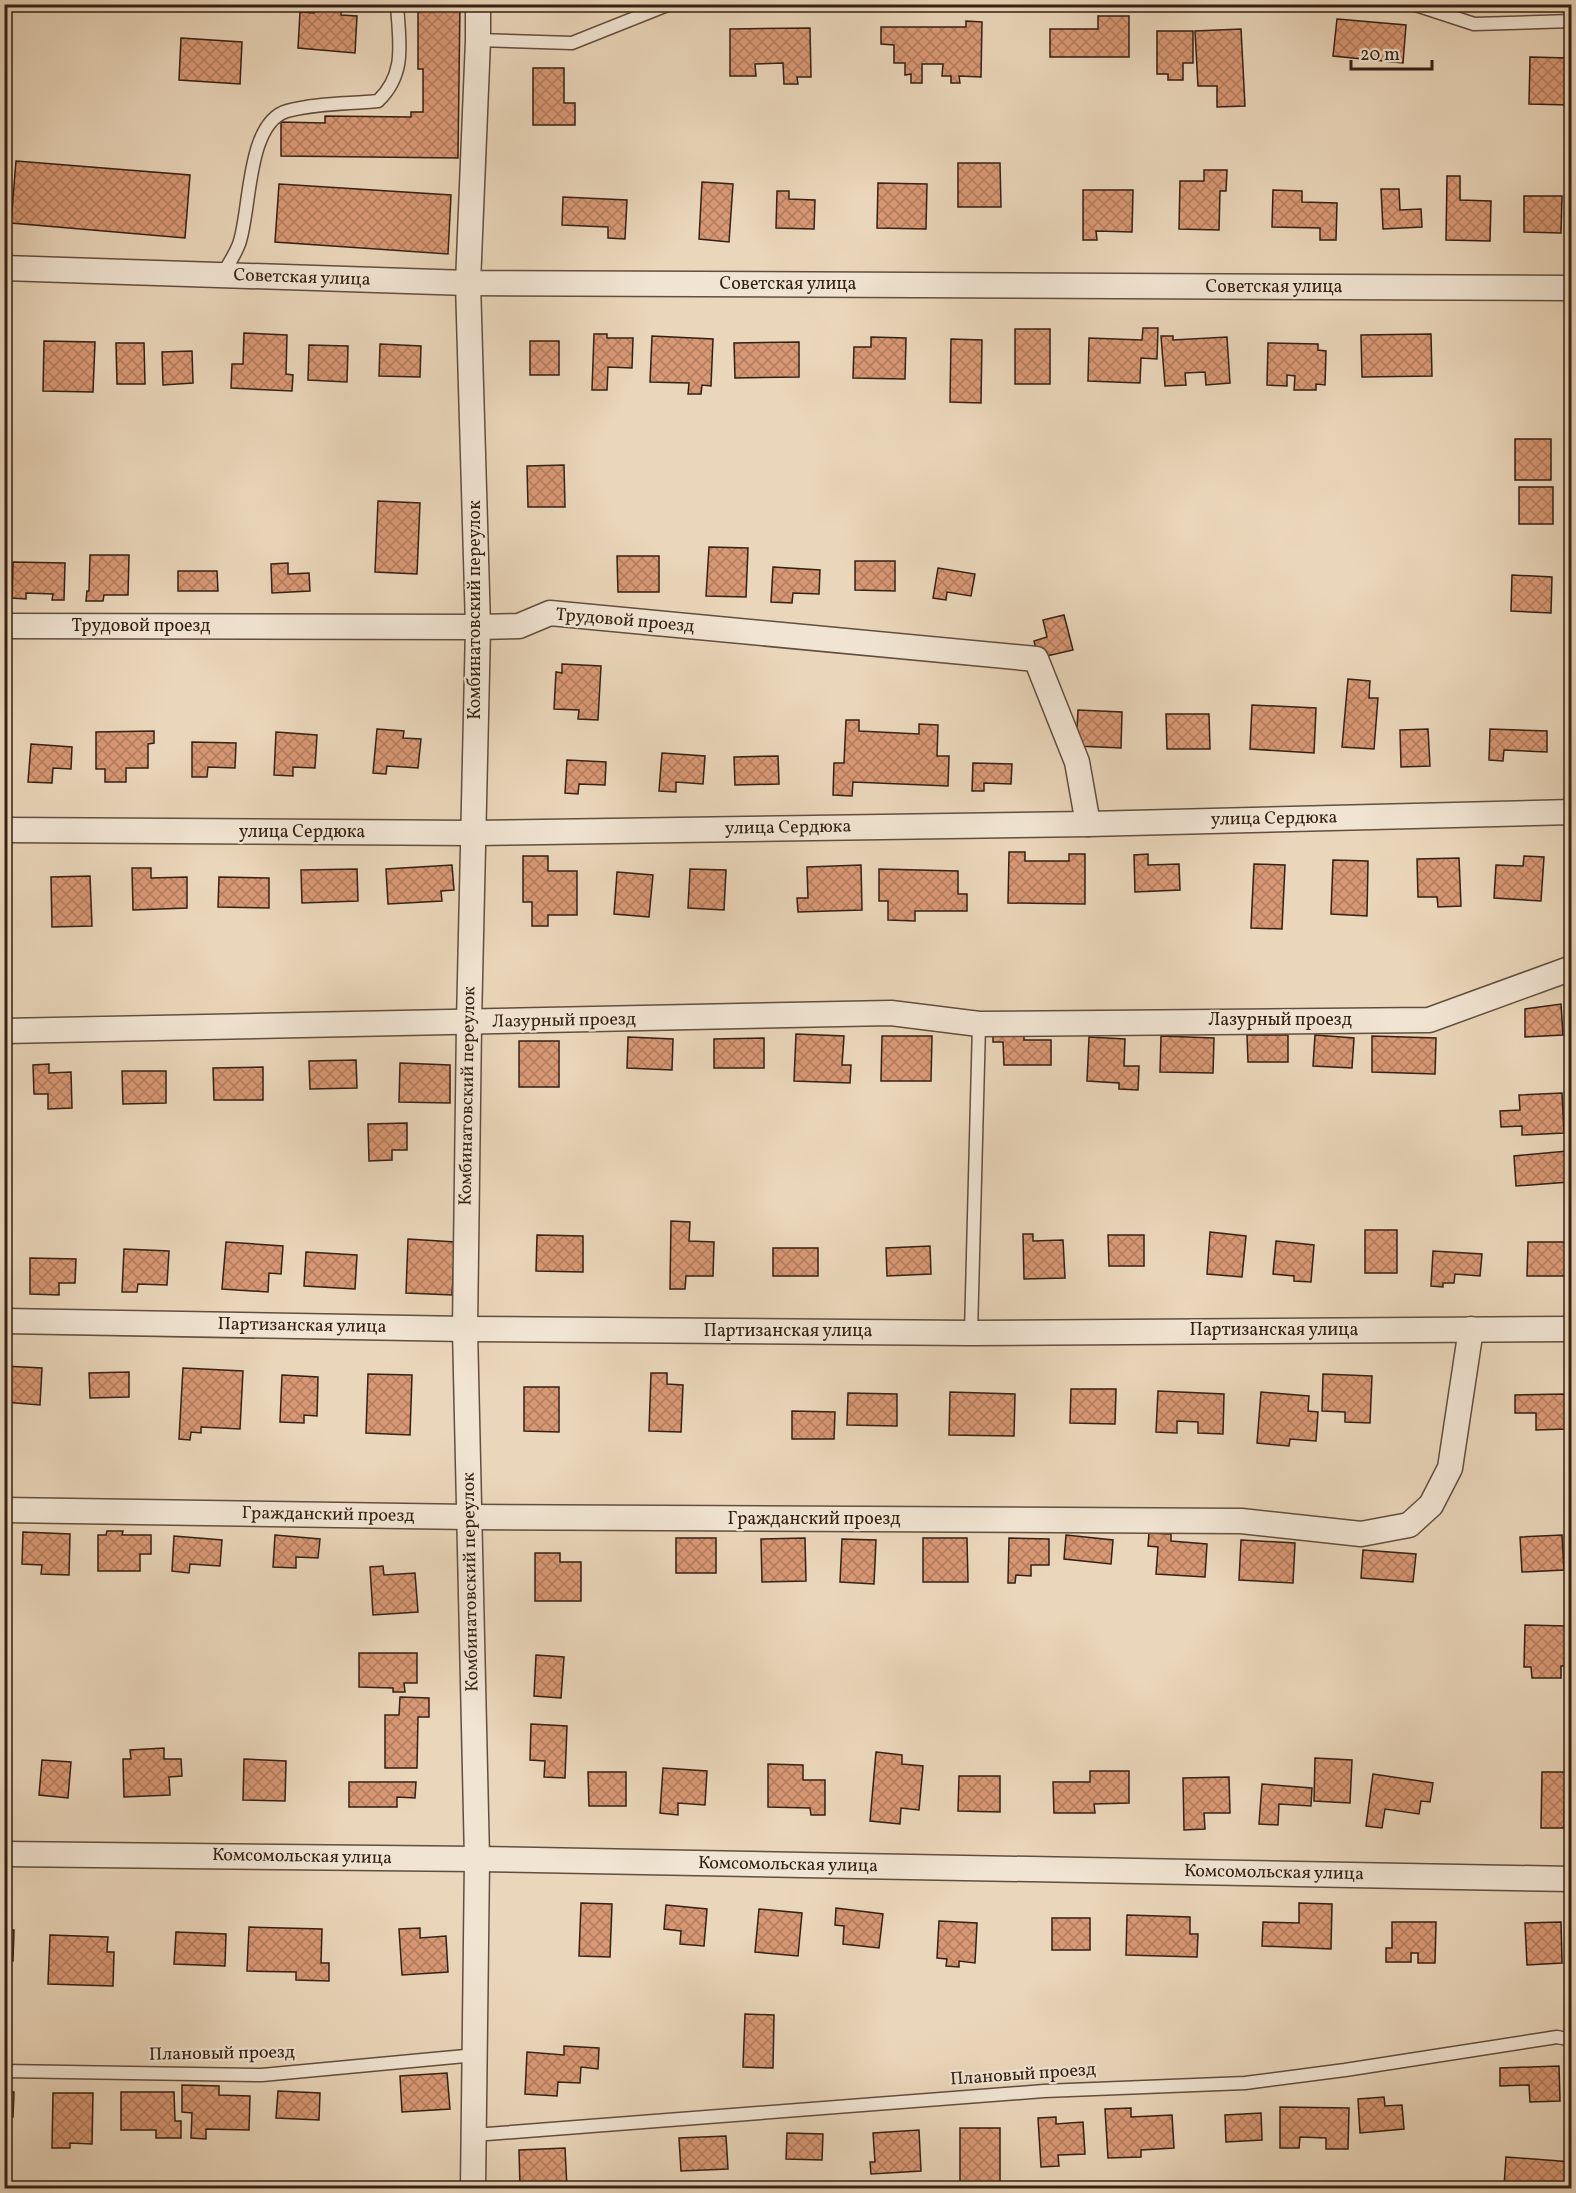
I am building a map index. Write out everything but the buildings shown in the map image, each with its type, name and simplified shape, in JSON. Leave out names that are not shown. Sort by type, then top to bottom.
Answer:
[{"type":"street","name":"Комбинатовский переулок","points":[[473,2188],[477,1859],[465,1329],[478,627],[468,282],[478,40],[477,4]]},
{"type":"street","name":"Советская улица","points":[[4,268],[468,282],[1572,288]]},
{"type":"street","name":"Трудовой проезд","points":[[4,626],[478,627],[519,626],[550,613],[1036,659],[1077,762],[1088,824]]},
{"type":"street","name":"улица Сердюка","points":[[4,830],[473,833],[1088,824],[1572,812]]},
{"type":"street","name":"Лазурный проезд","points":[[4,1031],[891,1013],[979,1024],[1187,1020],[1429,1020],[1572,968]]},
{"type":"street","name":"Партизанская улица","points":[[4,1321],[465,1329],[971,1333],[1572,1329]]},
{"type":"street","name":"Гражданский проезд","points":[[4,1510],[470,1517],[1241,1521],[1361,1534],[1408,1525],[1431,1505],[1450,1468],[1471,1329]]},
{"type":"street","name":"Комсомольская улица","points":[[4,1854],[477,1859],[1572,1879]]},
{"type":"lane","points":[[222,276],[240,243],[248,192],[261,140],[271,122],[285,112],[378,101],[388,92],[398,74],[400,45],[397,4]]},
{"type":"lane","points":[[478,40],[572,43],[670,4]]},
{"type":"lane","points":[[1413,4],[1473,24],[1572,21]]},
{"type":"lane","points":[[971,1333],[979,1024]]},
{"type":"lane","name":"Плановый проезд","points":[[474,2135],[1044,2091],[1245,2083],[1557,2037],[1572,2040]]},
{"type":"lane","name":"Плановый проезд","points":[[4,2071],[262,2075],[476,2055]]}]
